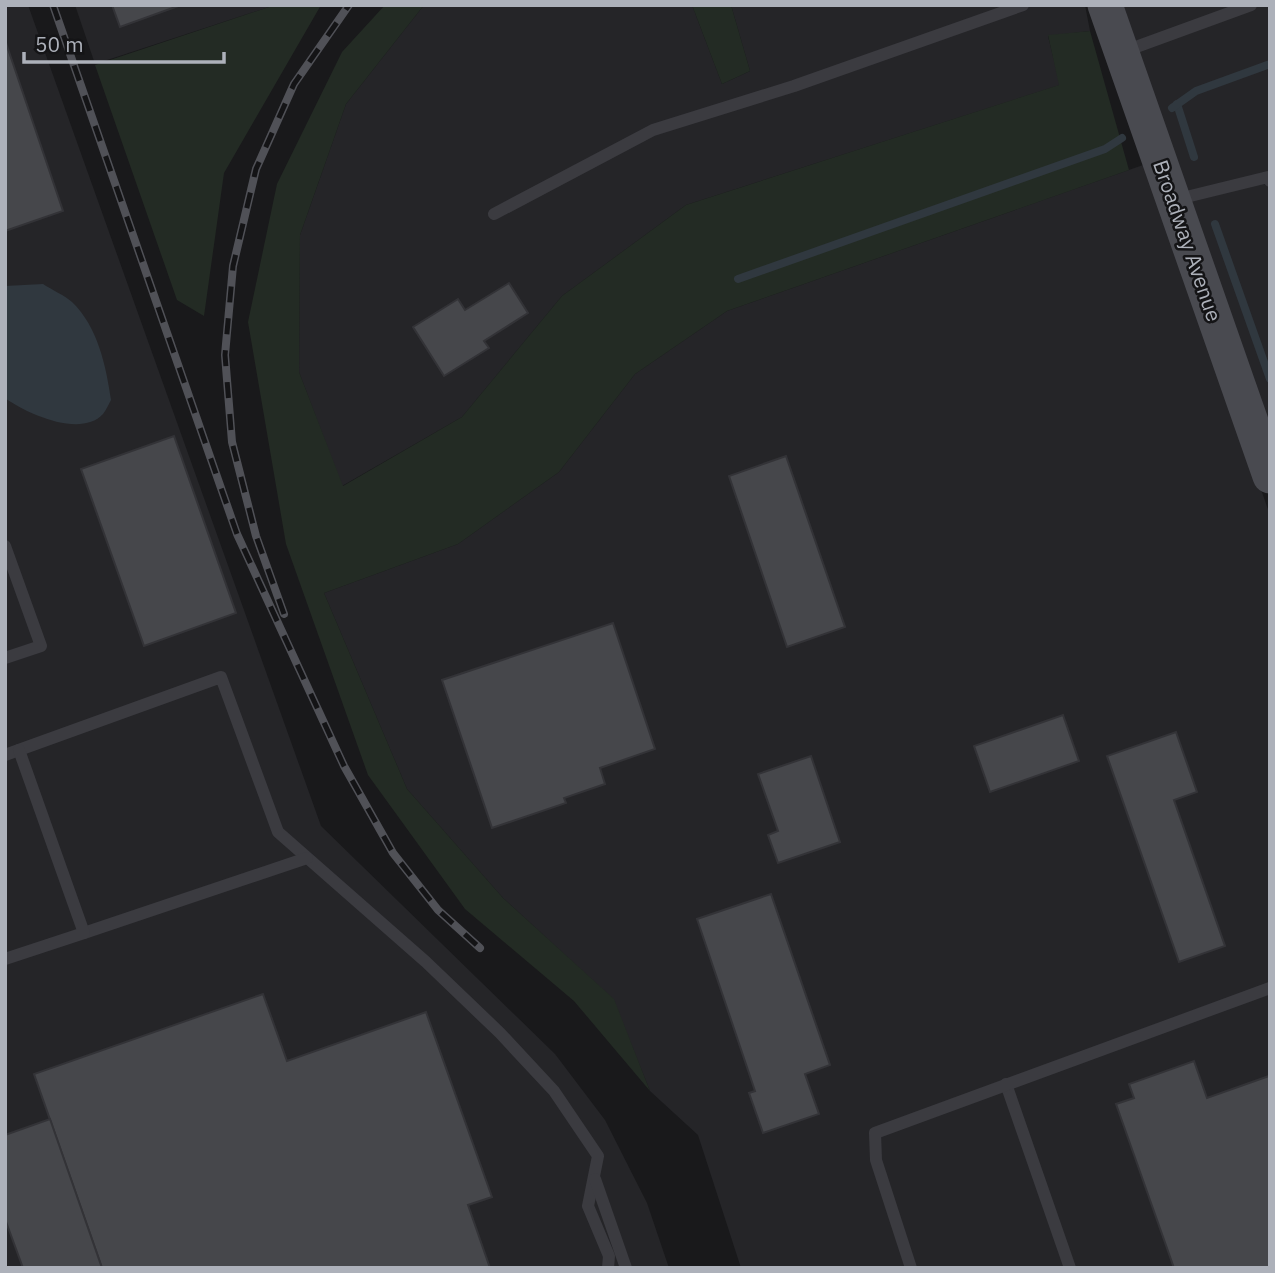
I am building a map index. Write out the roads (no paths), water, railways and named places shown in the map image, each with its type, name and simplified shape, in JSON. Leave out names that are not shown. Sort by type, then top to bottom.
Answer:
[{"type":"street","name":"Broadway Avenue","points":[[1105,5],[1270,477]]},
{"type":"lane","points":[[495,214],[653,130],[794,86],[1023,5]]},
{"type":"lane","points":[[1121,52],[1251,5]]},
{"type":"lane","points":[[1173,201],[1268,177],[1270,181]]},
{"type":"lane","points":[[5,546],[41,646],[5,658]]},
{"type":"lane","points":[[5,755],[221,677],[278,832],[435,971],[500,1033],[554,1091],[598,1156],[588,1206],[609,1256],[608,1268]]},
{"type":"lane","points":[[19,750],[84,933]]},
{"type":"lane","points":[[5,959],[307,858]]},
{"type":"lane","points":[[911,1268],[876,1160],[875,1133],[1270,988]]},
{"type":"lane","points":[[1006,1084],[1070,1268]]},
{"type":"lane","points":[[594,1177],[626,1268]]},
{"type":"waterway","points":[[1172,108],[1196,91],[1270,64]]},
{"type":"waterway","points":[[1177,104],[1194,157]]},
{"type":"waterway","points":[[738,279],[1105,149],[1122,138]]},
{"type":"waterway","points":[[1215,224],[1270,379]]},
{"type":"railway","points":[[53,5],[237,534],[344,766],[393,853],[438,910],[480,948]]},
{"type":"railway","points":[[284,614],[256,536],[232,442],[225,355],[233,266],[256,169],[294,84],[349,5]]}]
